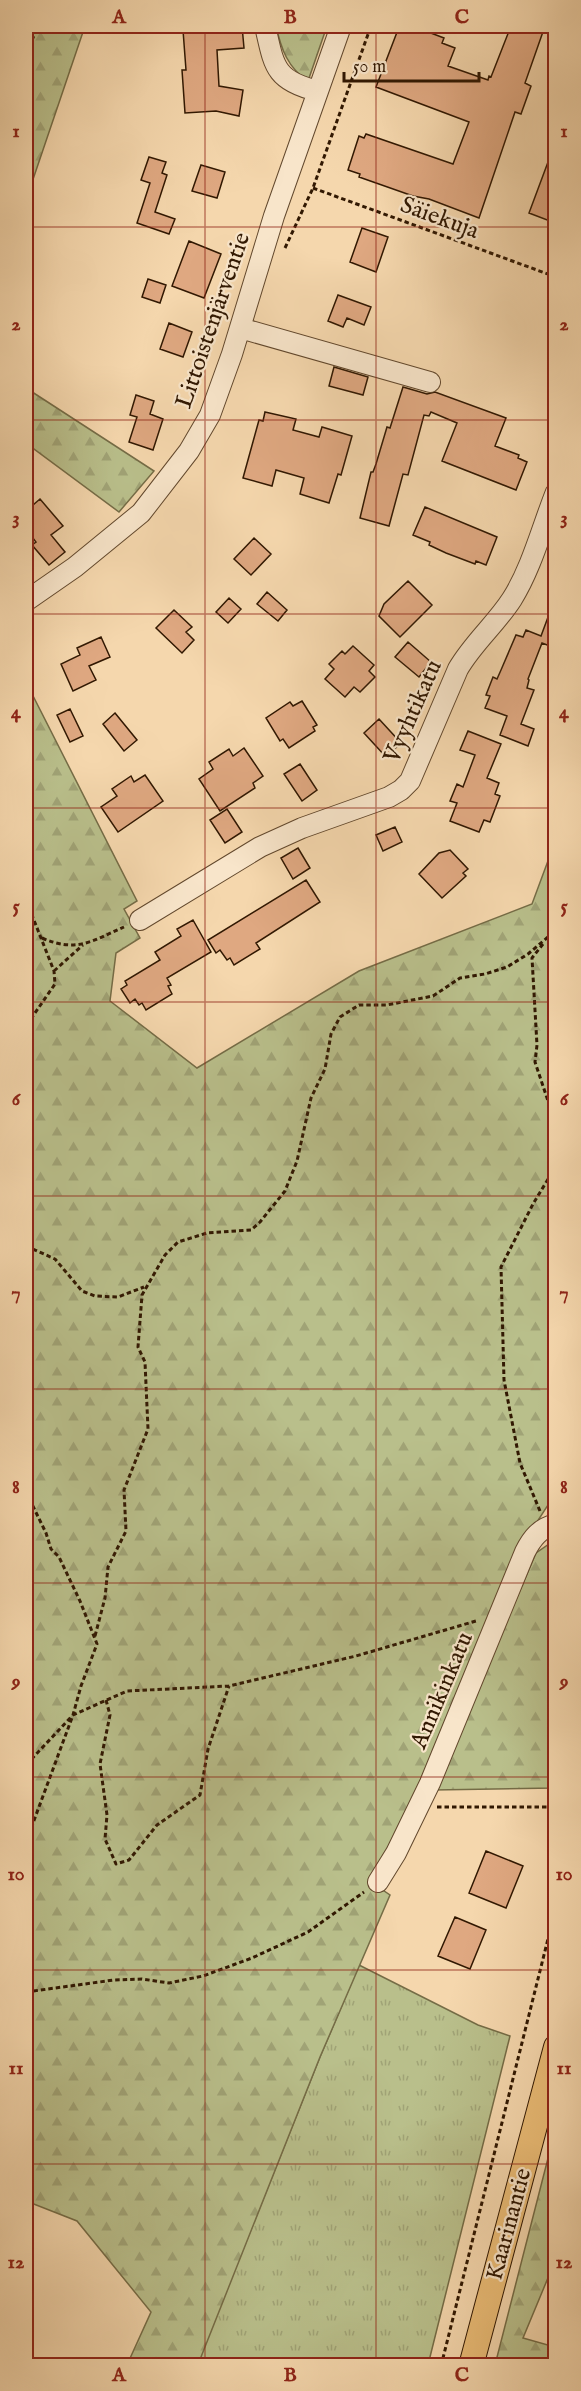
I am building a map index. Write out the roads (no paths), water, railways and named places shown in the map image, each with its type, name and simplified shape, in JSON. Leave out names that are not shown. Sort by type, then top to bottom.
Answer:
[{"type":"main road","name":"Kaarinantie","points":[[471,2366],[555,2047]]},
{"type":"street","points":[[265,26],[276,68],[296,86],[318,91]]},
{"type":"street","name":"Littoistenjärventie","points":[[26,601],[75,567],[141,513],[189,451],[210,415],[240,328],[274,216],[341,26]]},
{"type":"street","points":[[240,328],[430,382]]},
{"type":"street","name":"Vyyhtikatu","points":[[140,920],[260,847],[302,828],[389,797],[410,781],[458,669],[519,587],[555,492]]},
{"type":"street","name":"Annikinkatu","points":[[378,1882],[396,1853],[420,1804],[530,1542],[551,1526]]}]
